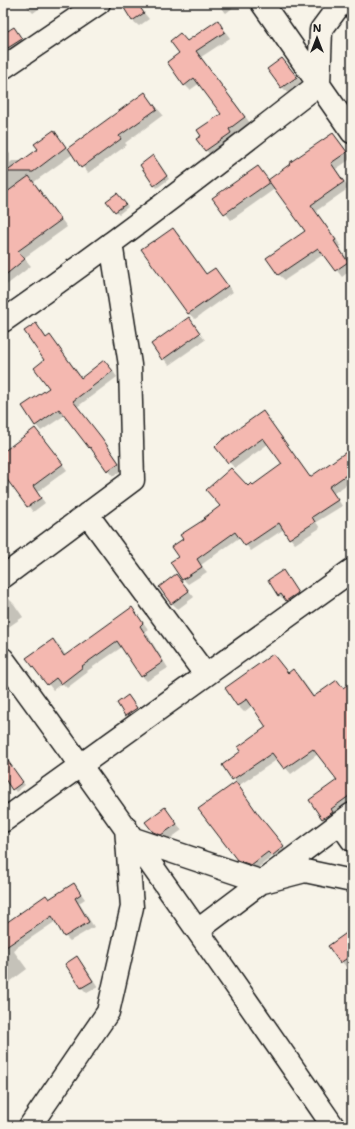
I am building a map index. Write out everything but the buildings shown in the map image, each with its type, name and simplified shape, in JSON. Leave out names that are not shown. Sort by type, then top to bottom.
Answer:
[{"type":"street","points":[[3,68],[99,3]]},
{"type":"street","points":[[262,3],[352,132]]},
{"type":"street","points":[[319,84],[321,30],[341,3]]},
{"type":"street","points":[[3,321],[66,277],[198,178],[319,84]]},
{"type":"street","points":[[3,577],[133,480],[130,365],[111,243]]},
{"type":"street","points":[[87,514],[205,674]]},
{"type":"street","points":[[3,821],[82,765],[205,674],[352,570]]},
{"type":"street","points":[[3,659],[82,765],[333,1126]]},
{"type":"street","points":[[198,930],[263,882],[348,826]]},
{"type":"street","points":[[130,833],[263,882],[305,871],[352,882]]},
{"type":"street","points":[[30,1126],[108,1012],[132,907],[130,833]]}]
